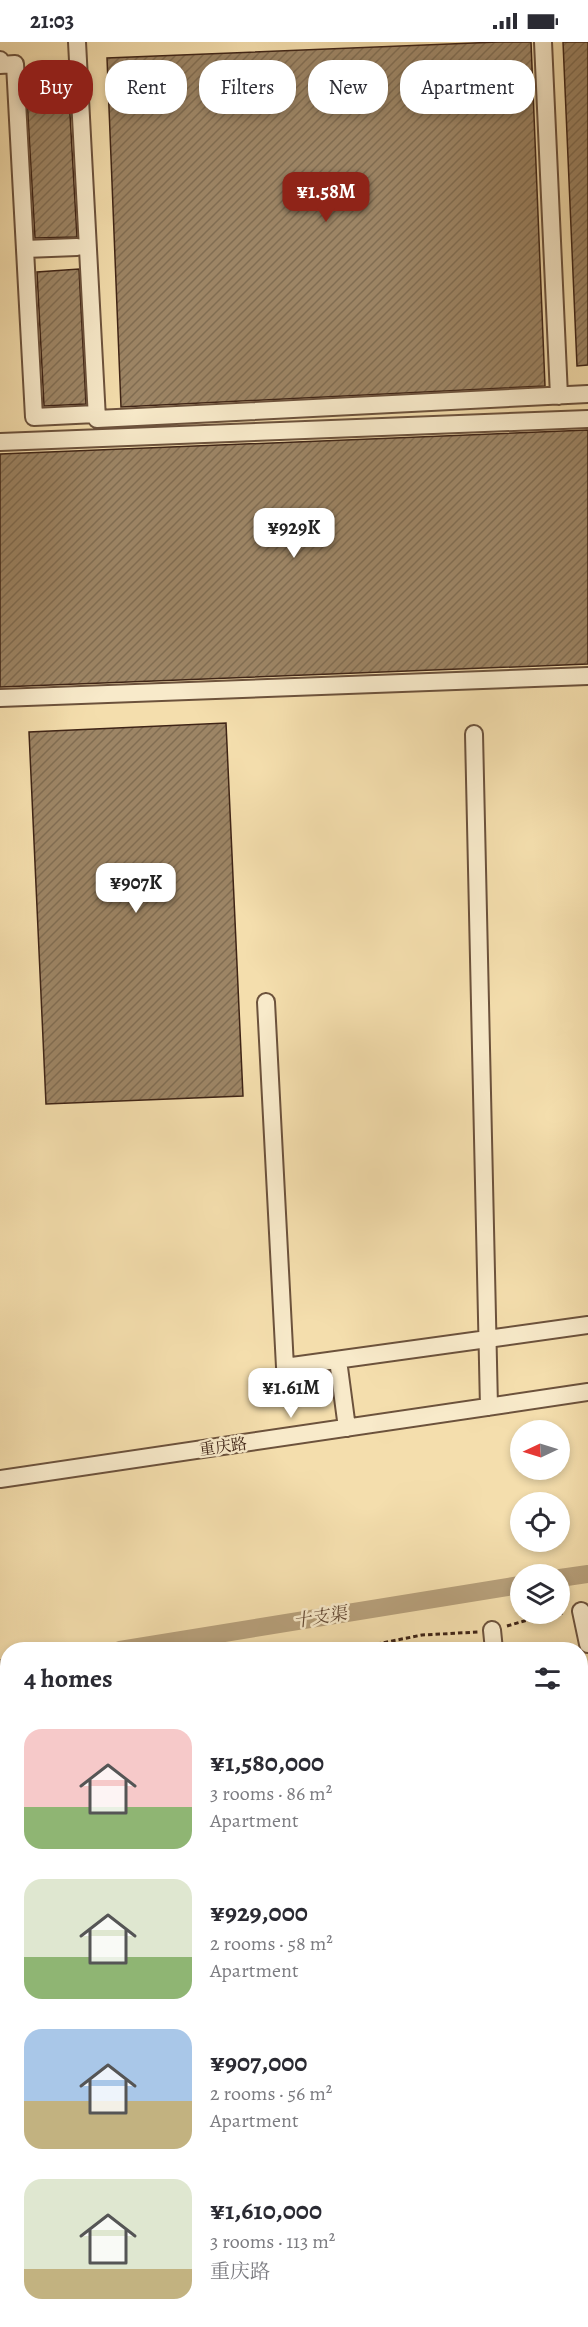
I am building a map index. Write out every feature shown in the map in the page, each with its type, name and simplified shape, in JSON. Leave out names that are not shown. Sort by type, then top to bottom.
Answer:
[{"type":"street","points":[[76,42],[97,419],[588,394]]},
{"type":"street","points":[[543,42],[559,396]]},
{"type":"street","points":[[0,60],[0,65],[15,64],[34,417],[96,414]]},
{"type":"street","points":[[25,249],[77,247]]},
{"type":"street","points":[[0,442],[588,419]]},
{"type":"street","points":[[0,698],[588,676]]},
{"type":"street","points":[[474,734],[489,1407]]},
{"type":"street","points":[[266,1002],[285,1367],[588,1325]]},
{"type":"street","points":[[338,1360],[347,1428]]},
{"type":"street","name":"重庆路","points":[[0,1479],[588,1392]]},
{"type":"street","points":[[581,1611],[588,1642]]},
{"type":"street","points":[[492,1630],[493,1642]]},
{"type":"path","points":[[387,1642],[422,1635],[460,1635],[492,1630],[538,1617],[581,1611]]},
{"type":"building","points":[[531,42],[532,60],[400,60],[400,114],[534,114],[545,386],[121,407],[109,114],[187,114],[187,60],[107,60],[107,58]]},
{"type":"building","points":[[563,42],[588,42],[588,365],[577,366]]},
{"type":"building","points":[[28,114],[70,114],[77,237],[35,238]]},
{"type":"building","points":[[79,269],[86,404],[44,406],[37,272]]},
{"type":"building","points":[[588,430],[588,664],[0,687],[0,454]]},
{"type":"building","points":[[226,723],[243,1096],[46,1104],[29,732]]},
{"type":"waterway","name":"十支渠","points":[[570,1577],[588,1574]]},
{"type":"waterway","name":"十支渠","points":[[169,1642],[510,1587]]}]
